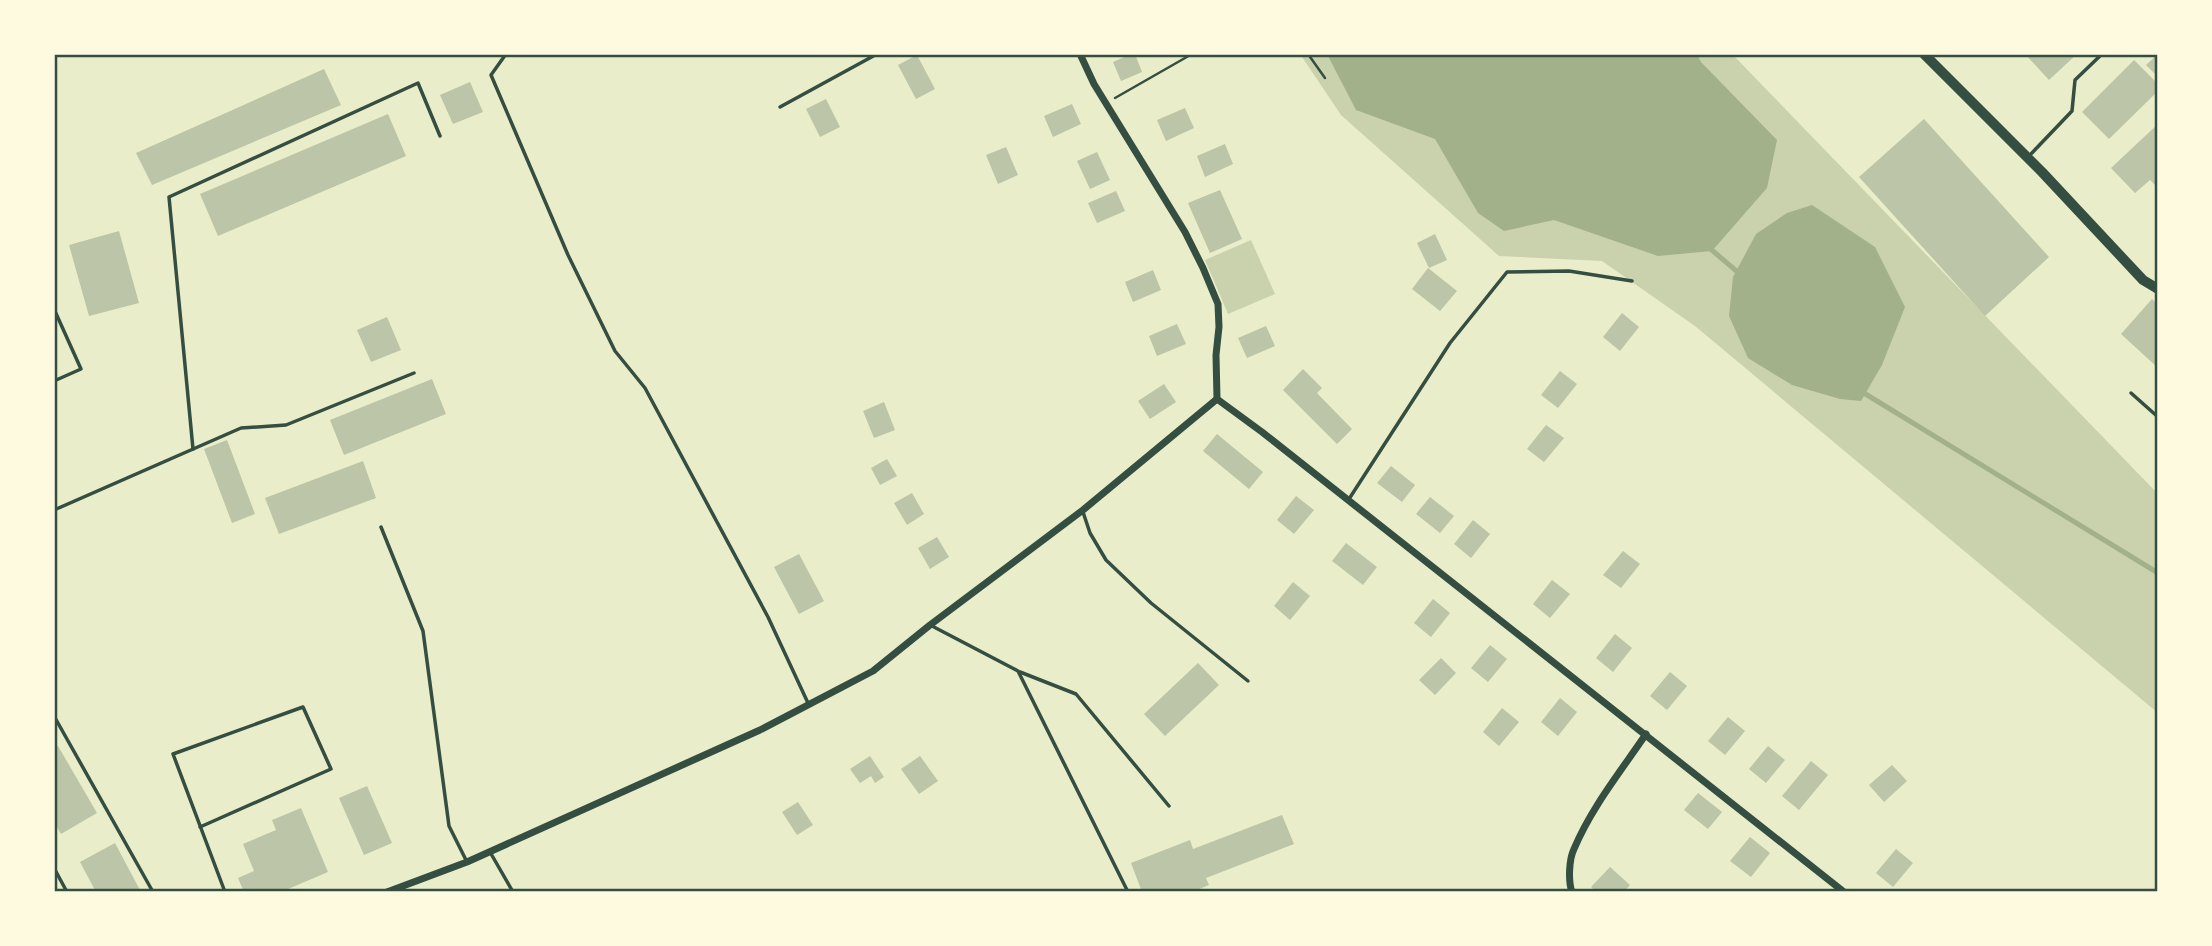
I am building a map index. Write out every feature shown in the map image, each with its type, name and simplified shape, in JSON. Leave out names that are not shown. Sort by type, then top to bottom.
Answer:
[{"type":"street","points":[[1080,54],[1106,103],[1185,232],[1217,304],[1217,399]]},
{"type":"street","points":[[1924,54],[2143,279],[2158,289]]},
{"type":"street","points":[[1217,399],[1844,892]]},
{"type":"street","points":[[387,892],[467,862],[760,730],[873,671],[1083,510],[1217,399]]},
{"type":"street","points":[[1572,892],[1572,852],[1588,821],[1646,734]]},
{"type":"lane","points":[[506,54],[491,75],[568,255],[615,351],[645,388],[768,617],[808,705]]},
{"type":"lane","points":[[780,107],[877,54]]},
{"type":"lane","points":[[2027,158],[2072,111],[2075,80],[2102,54]]},
{"type":"lane","points":[[193,449],[169,197],[418,83],[440,136]]},
{"type":"lane","points":[[1348,501],[1450,343],[1507,272],[1569,271],[1632,281]]},
{"type":"lane","points":[[54,309],[81,369],[54,381]]},
{"type":"lane","points":[[54,510],[240,428],[286,425],[414,373]]},
{"type":"lane","points":[[2131,393],[2158,417]]},
{"type":"lane","points":[[1083,510],[1090,533],[1106,560],[1151,603],[1248,681]]},
{"type":"lane","points":[[382,527],[424,631],[449,826],[467,862]]},
{"type":"lane","points":[[930,625],[1018,671],[1076,694],[1169,806]]},
{"type":"lane","points":[[1018,671],[1128,892]]},
{"type":"lane","points":[[201,827],[331,769],[303,707],[173,754],[225,892]]},
{"type":"lane","points":[[54,716],[153,892]]},
{"type":"lane","points":[[490,852],[513,892]]},
{"type":"lane","points":[[54,868],[67,892]]},
{"type":"path","points":[[1106,103],[1192,54]]},
{"type":"path","points":[[1308,54],[1325,78]]},
{"type":"shaded area","points":[[1300,54],[1732,54],[2158,494],[2158,713],[1695,326],[1602,261],[1499,256],[1341,115]]},
{"type":"shaded area","points":[[1327,54],[1697,54],[1701,62],[1777,140],[1767,188],[1712,251],[1658,256],[1554,220],[1504,231],[1478,213],[1435,139],[1356,110]]},
{"type":"shaded area","points":[[1812,205],[1875,247],[1905,307],[1882,365],[1861,401],[1840,399],[1792,385],[1748,358],[1729,316],[1733,277],[1756,234],[1787,213]]},
{"type":"shaded area","points":[[1251,240],[1275,294],[1228,314],[1205,260]]},
{"type":"building","points":[[1135,54],[1142,72],[1121,81],[1113,62]]},
{"type":"building","points":[[2025,54],[2077,54],[2049,80]]},
{"type":"building","points":[[2158,54],[2158,77],[2146,65]]},
{"type":"building","points":[[917,55],[935,89],[916,99],[898,65]]},
{"type":"building","points":[[2134,60],[2158,84],[2158,91],[2109,139],[2082,112]]},
{"type":"building","points":[[324,69],[341,105],[152,185],[136,153]]},
{"type":"building","points":[[470,82],[483,112],[453,124],[440,95]]},
{"type":"building","points":[[826,99],[840,127],[820,137],[806,109]]},
{"type":"building","points":[[1072,104],[1081,124],[1053,137],[1044,116]]},
{"type":"building","points":[[1185,108],[1194,128],[1166,141],[1157,120]]},
{"type":"building","points":[[388,114],[406,156],[218,236],[200,194]]},
{"type":"building","points":[[1924,119],[2049,257],[1985,316],[1859,177]]},
{"type":"building","points":[[2158,124],[2158,188],[2150,180],[2135,193],[2111,168]]},
{"type":"building","points":[[1225,144],[1233,164],[1205,177],[1197,156]]},
{"type":"building","points":[[1006,147],[1018,175],[998,184],[986,155]]},
{"type":"building","points":[[1097,152],[1110,180],[1090,189],[1077,161]]},
{"type":"building","points":[[1220,190],[1242,239],[1210,253],[1188,203]]},
{"type":"building","points":[[1116,191],[1125,211],[1097,223],[1088,203]]},
{"type":"building","points":[[119,231],[139,303],[89,316],[69,245]]},
{"type":"building","points":[[1435,234],[1447,260],[1429,268],[1417,243]]},
{"type":"building","points":[[1428,268],[1457,291],[1440,311],[1412,289]]},
{"type":"building","points":[[1153,270],[1161,290],[1133,302],[1125,282]]},
{"type":"building","points":[[2152,299],[2158,304],[2158,368],[2121,334]]},
{"type":"building","points":[[1622,313],[1639,327],[1620,351],[1603,337]]},
{"type":"building","points":[[387,317],[401,350],[371,362],[357,330]]},
{"type":"building","points":[[1177,324],[1186,344],[1157,356],[1149,336]]},
{"type":"building","points":[[1266,326],[1275,346],[1247,358],[1238,338]]},
{"type":"building","points":[[1303,369],[1322,388],[1317,393],[1352,429],[1337,444],[1283,390]]},
{"type":"building","points":[[1560,371],[1577,384],[1558,408],[1541,395]]},
{"type":"building","points":[[432,379],[446,414],[344,455],[330,420]]},
{"type":"building","points":[[1164,384],[1176,402],[1150,419],[1138,401]]},
{"type":"building","points":[[884,402],[895,430],[874,438],[863,411]]},
{"type":"building","points":[[1546,425],[1564,438],[1544,462],[1527,449]]},
{"type":"building","points":[[1217,434],[1263,472],[1249,489],[1203,451]]},
{"type":"building","points":[[227,440],[255,514],[232,523],[204,449]]},
{"type":"building","points":[[887,459],[897,476],[880,485],[871,468]]},
{"type":"building","points":[[363,461],[376,498],[279,534],[265,498]]},
{"type":"building","points":[[1391,466],[1415,485],[1402,502],[1377,483]]},
{"type":"building","points":[[912,493],[924,514],[907,525],[894,503]]},
{"type":"building","points":[[1296,496],[1314,510],[1294,534],[1277,520]]},
{"type":"building","points":[[1430,497],[1454,516],[1440,533],[1416,514]]},
{"type":"building","points":[[1473,520],[1490,534],[1471,558],[1454,544]]},
{"type":"building","points":[[937,537],[949,557],[930,569],[918,548]]},
{"type":"building","points":[[1346,543],[1377,567],[1363,585],[1332,561]]},
{"type":"building","points":[[1623,551],[1640,564],[1621,588],[1603,575]]},
{"type":"building","points":[[799,554],[824,601],[799,614],[774,567]]},
{"type":"building","points":[[1552,580],[1570,594],[1550,618],[1533,604]]},
{"type":"building","points":[[1293,582],[1310,596],[1290,620],[1274,606]]},
{"type":"building","points":[[1433,599],[1450,613],[1431,637],[1414,623]]},
{"type":"building","points":[[1615,634],[1632,648],[1613,672],[1596,658]]},
{"type":"building","points":[[1490,645],[1507,659],[1488,682],[1471,668]]},
{"type":"building","points":[[1441,658],[1456,673],[1435,695],[1419,680]]},
{"type":"building","points":[[1198,663],[1219,685],[1165,736],[1144,714]]},
{"type":"building","points":[[1670,672],[1687,686],[1667,710],[1650,696]]},
{"type":"building","points":[[1560,698],[1577,712],[1558,736],[1541,722]]},
{"type":"building","points":[[1502,708],[1519,722],[1499,746],[1483,732]]},
{"type":"building","points":[[1728,717],[1745,731],[1725,755],[1708,741]]},
{"type":"building","points":[[58,746],[97,813],[61,834],[54,822],[54,748]]},
{"type":"building","points":[[1768,746],[1785,760],[1766,783],[1749,769]]},
{"type":"building","points":[[870,756],[884,777],[875,783],[871,776],[860,783],[850,769]]},
{"type":"building","points":[[920,756],[938,781],[919,794],[901,769]]},
{"type":"building","points":[[1811,761],[1828,775],[1799,810],[1782,796]]},
{"type":"building","points":[[1892,765],[1907,781],[1884,802],[1869,785]]},
{"type":"building","points":[[367,786],[392,843],[364,855],[339,798]]},
{"type":"building","points":[[1698,793],[1722,812],[1708,829],[1684,810]]},
{"type":"building","points":[[798,802],[813,825],[797,835],[782,812]]},
{"type":"building","points":[[301,808],[328,872],[281,892],[244,892],[238,878],[254,871],[243,844],[276,830],[272,820]]},
{"type":"building","points":[[1282,815],[1294,844],[1206,878],[1209,885],[1192,892],[1142,892],[1131,863],[1190,840],[1193,849]]},
{"type":"building","points":[[1750,837],[1770,853],[1751,877],[1730,861]]},
{"type":"building","points":[[115,843],[141,892],[96,892],[80,862]]},
{"type":"building","points":[[1896,849],[1913,863],[1893,887],[1876,873]]},
{"type":"building","points":[[1610,867],[1630,885],[1624,892],[1596,892],[1591,887]]},
{"type":"waterway","points":[[1707,246],[1740,274]]},
{"type":"waterway","points":[[1859,390],[2158,573]]}]
